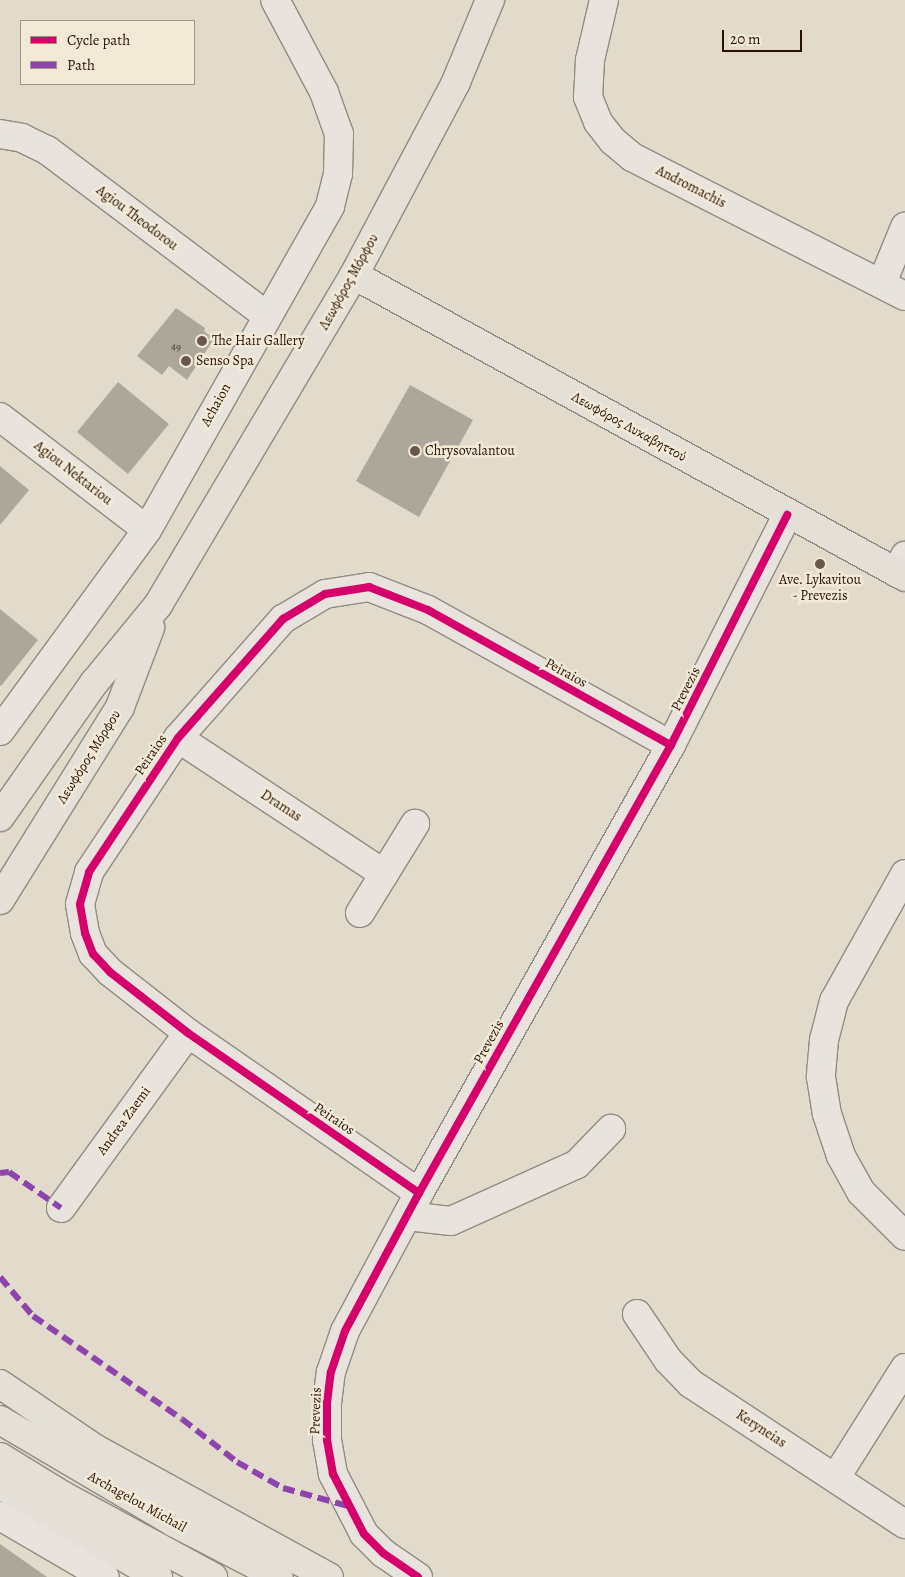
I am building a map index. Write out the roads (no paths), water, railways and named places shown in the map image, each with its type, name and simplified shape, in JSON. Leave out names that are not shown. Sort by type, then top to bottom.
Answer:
[{"type":"main road","name":"Λεωφόρος Μόρφου","points":[[0,817],[94,683],[158,605],[354,275],[456,82],[490,0]]},
{"type":"main road","name":"Λεωφόρος Λυκαβηττού","points":[[354,275],[787,515],[902,569]]},
{"type":"main road","name":"Λεωφόρος Μόρφου","points":[[0,900],[120,707],[158,605]]},
{"type":"main road","points":[[0,1384],[94,1448],[329,1577]]},
{"type":"main road","name":"Archagelou Michail","points":[[0,1420],[132,1500],[278,1577]]},
{"type":"main road","points":[[0,1457],[62,1495],[213,1577]]},
{"type":"main road","points":[[0,1485],[158,1577]]},
{"type":"street","name":"Achaion","points":[[0,731],[146,530],[330,206],[338,174],[338,134],[324,92],[275,0]]},
{"type":"street","name":"Andromachis","points":[[604,0],[590,60],[588,97],[598,122],[613,140],[632,157],[905,296]]},
{"type":"street","name":"Agiou Theodorou","points":[[0,134],[22,138],[47,150],[267,316]]},
{"type":"street","points":[[882,283],[905,227]]},
{"type":"street","name":"Agiou Nektariou","points":[[0,416],[146,530]]},
{"type":"street","name":"Prevezis","points":[[418,1577],[382,1553],[364,1534],[333,1474],[327,1440],[327,1403],[331,1372],[345,1331],[419,1193],[672,745],[787,515]]},
{"type":"street","name":"Peiraios","points":[[419,1193],[188,1034],[110,972],[93,954],[85,933],[80,904],[89,872],[178,738],[283,619],[325,594],[369,587],[428,610],[672,745]]},
{"type":"street","name":"Dramas","points":[[178,738],[384,874]]},
{"type":"street","points":[[360,913],[414,824]]},
{"type":"street","points":[[905,874],[834,1001],[824,1040],[822,1077],[826,1114],[841,1156],[861,1192],[905,1236]]},
{"type":"street","name":"Andrea Zaemi","points":[[61,1208],[188,1034]]},
{"type":"street","points":[[407,1216],[451,1221],[577,1164],[611,1129]]},
{"type":"street","name":"Keryneias","points":[[637,1314],[668,1360],[690,1383],[905,1524]]},
{"type":"street","points":[[836,1477],[905,1368]]},
{"type":"street","points":[[0,1516],[105,1577]]},
{"type":"place","name":"The Hair Gallery","points":[[202,341]]},
{"type":"place","name":"Senso Spa","points":[[186,361]]},
{"type":"place","name":"Chrysovalantou","points":[[415,451]]},
{"type":"place","name":"Ave. Lykavitou - Prevezis","points":[[820,564]]}]
